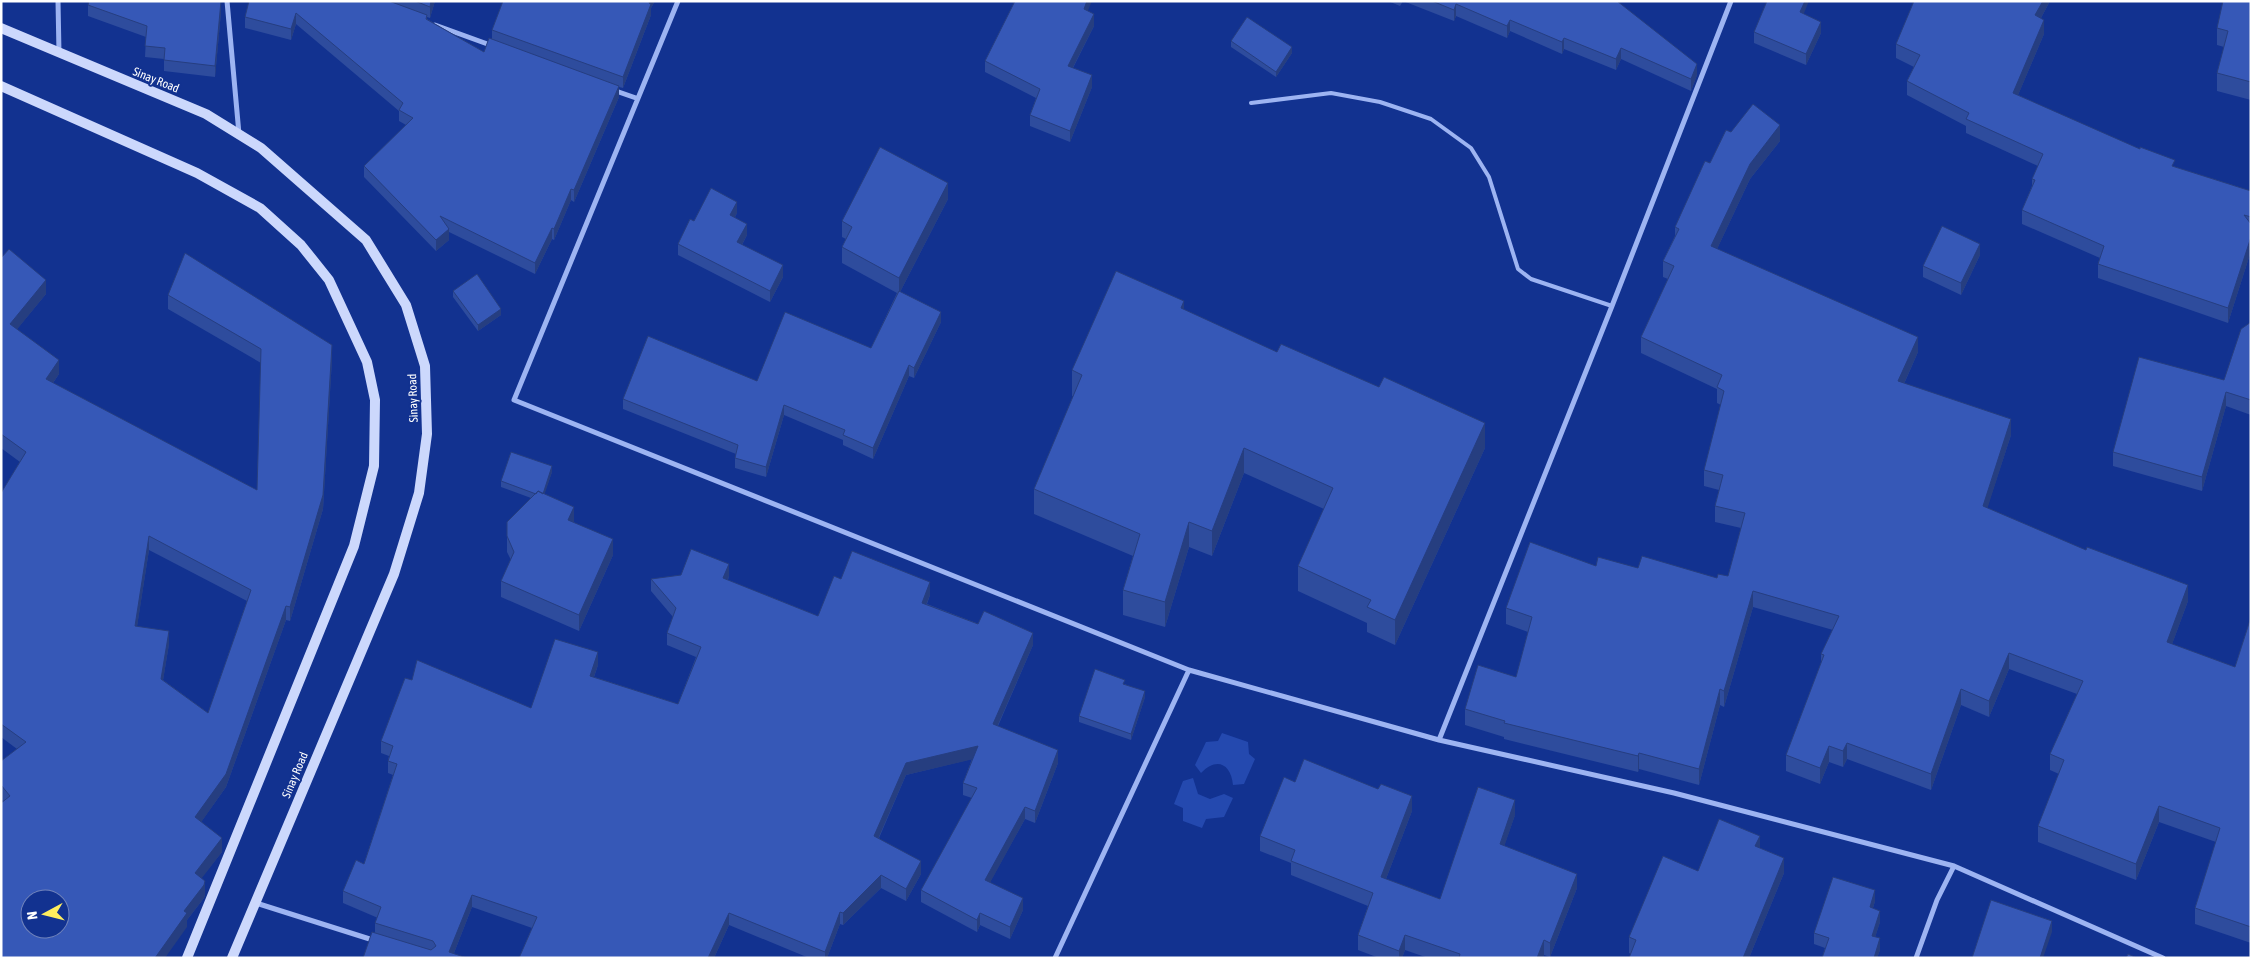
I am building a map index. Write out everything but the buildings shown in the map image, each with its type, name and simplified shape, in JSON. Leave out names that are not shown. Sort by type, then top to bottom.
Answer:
[{"type":"main road","name":"Sinay Road","points":[[1,28],[206,114],[240,134],[274,159],[366,240],[406,305],[424,366],[427,434],[419,493],[394,574],[232,958]]},
{"type":"main road","points":[[1,86],[197,173],[260,208],[301,245],[329,280],[367,362],[375,400],[374,466],[354,546],[186,958]]},
{"type":"street","points":[[58,1],[59,53]]},
{"type":"street","points":[[227,1],[240,134]]},
{"type":"street","points":[[678,1],[636,98],[514,400],[1189,670],[1439,740],[1674,793],[1954,866],[2163,958]]},
{"type":"street","points":[[1439,740],[1731,1]]},
{"type":"street","points":[[426,21],[499,48]]},
{"type":"street","points":[[609,88],[636,98]]},
{"type":"street","points":[[1055,958],[1189,670]]},
{"type":"street","points":[[1916,958],[1937,900],[1954,866]]},
{"type":"street","points":[[255,903],[385,943]]},
{"type":"lane","points":[[1251,103],[1330,94],[1380,102],[1431,119],[1471,148],[1489,176],[1518,269],[1531,279],[1612,306]]},
{"type":"shaded area","points":[[1222,733],[1248,742],[1249,754],[1255,759],[1244,784],[1233,785],[1229,772],[1222,765],[1212,765],[1201,773],[1195,765],[1206,742],[1218,741]]},
{"type":"shaded area","points":[[1193,778],[1198,794],[1210,799],[1224,794],[1233,798],[1224,817],[1206,819],[1202,828],[1183,821],[1183,808],[1174,804],[1183,781]]}]
